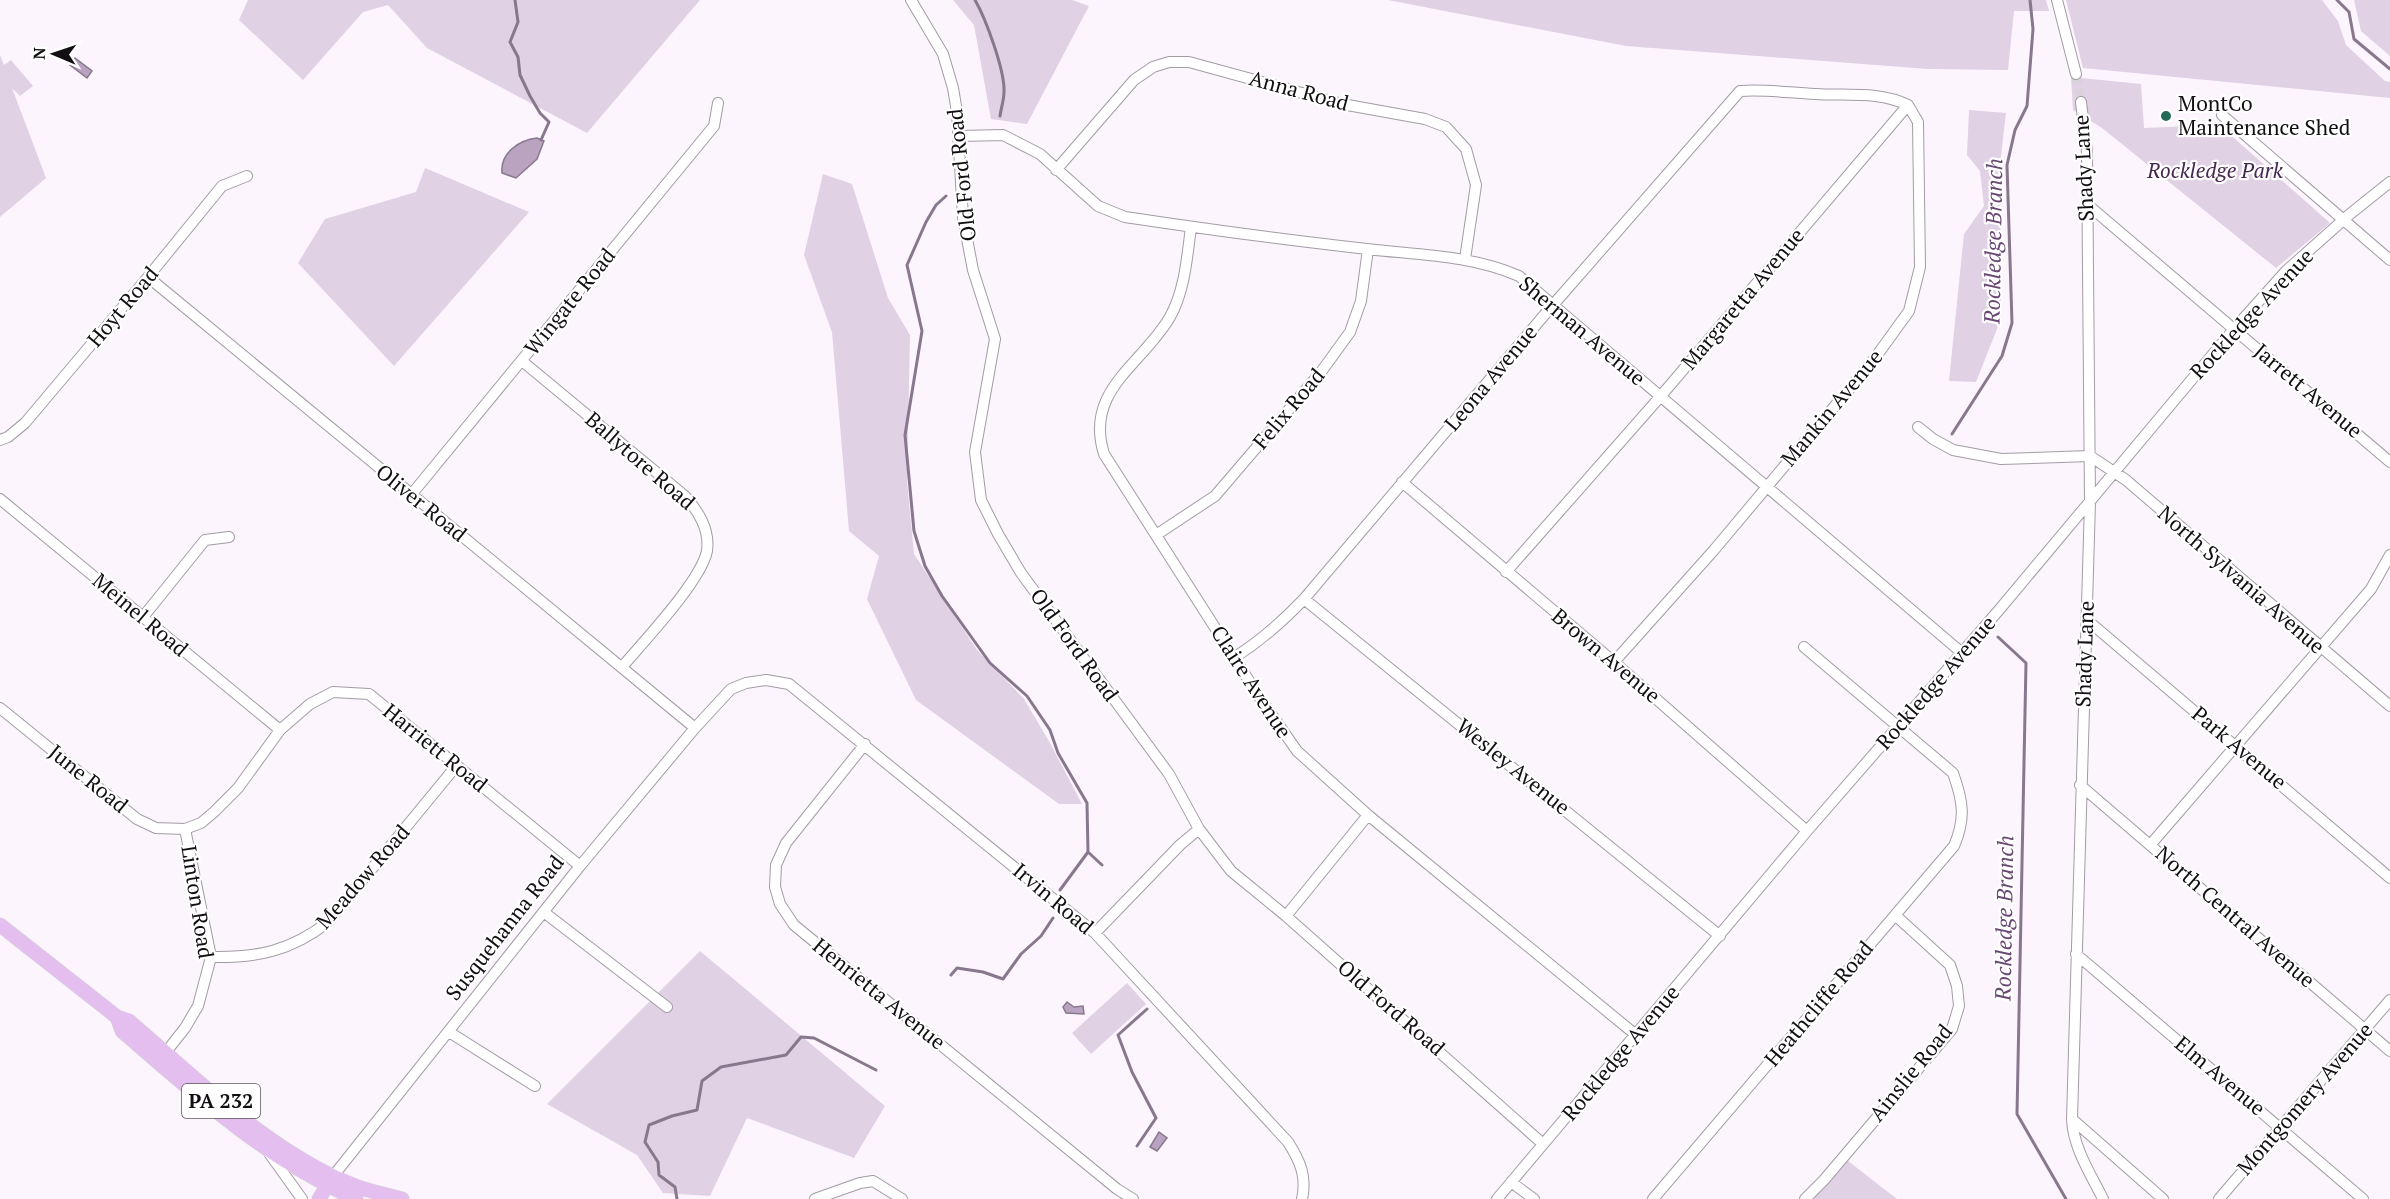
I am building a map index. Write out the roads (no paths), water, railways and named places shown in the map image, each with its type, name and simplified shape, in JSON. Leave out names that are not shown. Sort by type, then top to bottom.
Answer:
[{"type":"main road","name":"PA 232","points":[[0,925],[117,1017],[129,1021],[218,1115],[267,1151],[331,1181],[402,1199]]},
{"type":"main road","name":"PA 232","points":[[161,1056],[275,1141],[310,1163],[356,1199]]},
{"type":"main road","name":"Susquehanna Road","points":[[319,1199],[331,1181]]},
{"type":"street","name":"Old Ford Road","points":[[911,0],[943,54],[952,88],[959,136],[958,170],[963,218],[974,270],[995,339],[975,452],[981,500],[1021,573],[1168,774],[1199,829],[1231,871],[1286,916],[1543,1144]]},
{"type":"street","points":[[2057,0],[2076,74]]},
{"type":"street","name":"Anna Road","points":[[1056,170],[1134,80],[1153,67],[1169,62],[1189,62],[1342,104],[1425,119],[1446,127],[1466,149],[1476,186],[1465,259]]},
{"type":"street","name":"Leona Avenue","points":[[1235,657],[1256,645],[1279,626],[1304,599],[1554,304],[1740,91],[1875,96],[1897,100],[1908,105]]},
{"type":"street","name":"Shady Lane","points":[[2081,102],[2087,152],[2090,502],[2080,785],[2072,1132],[2103,1199]]},
{"type":"street","name":"Wingate Road","points":[[411,495],[714,126],[718,103]]},
{"type":"street","name":"Margaretta Avenue","points":[[1506,572],[1660,397],[1908,105]]},
{"type":"street","name":"Mankin Avenue","points":[[1614,662],[1714,550],[1875,358],[1910,311],[1920,267],[1917,122],[1908,105]]},
{"type":"street","points":[[2222,115],[2390,260]]},
{"type":"street","name":"Sherman Avenue","points":[[959,136],[1003,135],[1040,154],[1098,206],[1125,217],[1368,249],[1465,259],[1496,266],[1519,276],[1961,652]]},
{"type":"street","name":"Hoyt Road","points":[[0,440],[8,437],[25,423],[148,278],[222,186],[247,176]]},
{"type":"street","name":"Rockledge Avenue","points":[[1497,1199],[1807,831],[1900,726],[2090,502],[2234,329],[2286,272],[2343,220],[2390,182]]},
{"type":"street","name":"Jarrett Avenue","points":[[2088,205],[2390,462]]},
{"type":"street","name":"Claire Avenue","points":[[1191,227],[1183,279],[1172,313],[1159,334],[1110,391],[1100,415],[1099,439],[1104,454],[1297,752],[1368,815],[1636,1035]]},
{"type":"street","name":"Felix Road","points":[[1156,535],[1215,496],[1321,372],[1350,332],[1361,301],[1368,249]]},
{"type":"street","name":"Oliver Road","points":[[148,278],[695,728]]},
{"type":"street","name":"Ballytore Road","points":[[522,361],[685,496],[698,511],[705,528],[707,550],[698,576],[622,667]]},
{"type":"street","points":[[1918,427],[1933,440],[1953,450],[2001,459],[2090,456]]},
{"type":"street","name":"North Sylvania Avenue","points":[[2090,456],[2115,471],[2390,706]]},
{"type":"street","name":"Brown Avenue","points":[[1402,482],[1614,662],[1807,831]]},
{"type":"street","name":"Meinel Road","points":[[0,499],[280,730]]},
{"type":"street","points":[[143,617],[205,540],[229,537]]},
{"type":"street","points":[[2151,844],[2372,589],[2390,555]]},
{"type":"street","name":"Wesley Avenue","points":[[1304,599],[1720,936]]},
{"type":"street","name":"Park Avenue","points":[[2086,619],[2390,878]]},
{"type":"street","points":[[1804,647],[1900,726]]},
{"type":"street","name":"Irvin Road","points":[[731,689],[746,683],[766,680],[789,684],[1095,933],[1288,1142],[1299,1159],[1305,1177],[1302,1199]]},
{"type":"street","name":"Susquehanna Road","points":[[331,1181],[580,866],[695,728],[731,689]]},
{"type":"street","name":"Harriett Road","points":[[280,730],[310,704],[333,692],[369,694],[580,866]]},
{"type":"street","name":"June Road","points":[[0,708],[137,819],[156,828],[185,829]]},
{"type":"street","name":"Heathcliffe Road","points":[[1653,1199],[1954,846],[1961,828],[1962,799],[1953,773],[1900,726]]},
{"type":"street","name":"Linton Road","points":[[161,1056],[185,1028],[198,1006],[211,957],[185,829],[201,823],[238,788],[280,730]]},
{"type":"street","name":"Henrietta Avenue","points":[[865,744],[786,843],[776,865],[775,887],[780,904],[794,925],[1133,1199]]},
{"type":"street","name":"Meadow Road","points":[[211,957],[235,957],[283,949],[308,938],[328,922],[457,765]]},
{"type":"street","name":"North Central Avenue","points":[[2080,785],[2390,1051]]},
{"type":"street","points":[[1286,916],[1368,815]]},
{"type":"street","points":[[1095,933],[1180,844],[1199,829]]},
{"type":"street","points":[[545,913],[668,1007]]},
{"type":"street","name":"Ainslie Road","points":[[1805,1199],[1824,1180],[1952,1029],[1959,1006],[1957,986],[1950,965],[1895,915]]},
{"type":"street","name":"Elm Avenue","points":[[2076,954],[2363,1199]]},
{"type":"street","name":"Montgomery Avenue","points":[[2219,1199],[2390,1000]]},
{"type":"street","points":[[450,1032],[535,1086]]},
{"type":"street","points":[[2072,1119],[2163,1199]]},
{"type":"street","points":[[267,1151],[302,1199]]},
{"type":"street","points":[[815,1199],[860,1183],[873,1181],[902,1199]]},
{"type":"street","points":[[1511,1182],[1534,1199]]},
{"type":"waterway","points":[[515,0],[518,22],[510,42],[518,57],[520,75],[530,96],[540,113],[549,122],[541,140]]},
{"type":"waterway","points":[[975,0],[989,32],[1001,71],[1004,98],[1000,116]]},
{"type":"waterway","name":"Rockledge Branch","points":[[1952,434],[2002,356],[2012,323],[2007,165],[2015,130],[2027,106],[2033,29],[2030,0]]},
{"type":"waterway","points":[[2337,0],[2349,12],[2354,39],[2390,69]]},
{"type":"waterway","points":[[946,196],[936,205],[926,222],[907,265],[922,331],[905,435],[914,531],[925,566],[942,596],[990,663],[1027,696],[1050,730],[1058,753],[1087,803],[1088,852],[1060,890]]},
{"type":"waterway","name":"Rockledge Branch","points":[[1998,637],[2026,663],[2017,1114],[2066,1199]]},
{"type":"waterway","points":[[1088,852],[1102,865]]},
{"type":"waterway","points":[[951,975],[957,968],[983,972],[1003,979],[1021,954],[1041,936],[1053,918]]},
{"type":"waterway","points":[[1137,1146],[1156,1118],[1132,1072],[1118,1035],[1147,1009]]},
{"type":"waterway","points":[[677,1199],[675,1187],[659,1175],[658,1162],[645,1142],[649,1125],[697,1110],[702,1081],[721,1067],[786,1055],[801,1037],[814,1038],[876,1070]]},
{"type":"tunnel","points":[[2076,74],[2081,102]]},
{"type":"place","name":"MontCo Maintenance Shed","points":[[2166,116]]},
{"type":"park label","name":"Rockledge Park","points":[[2215,171]]}]
